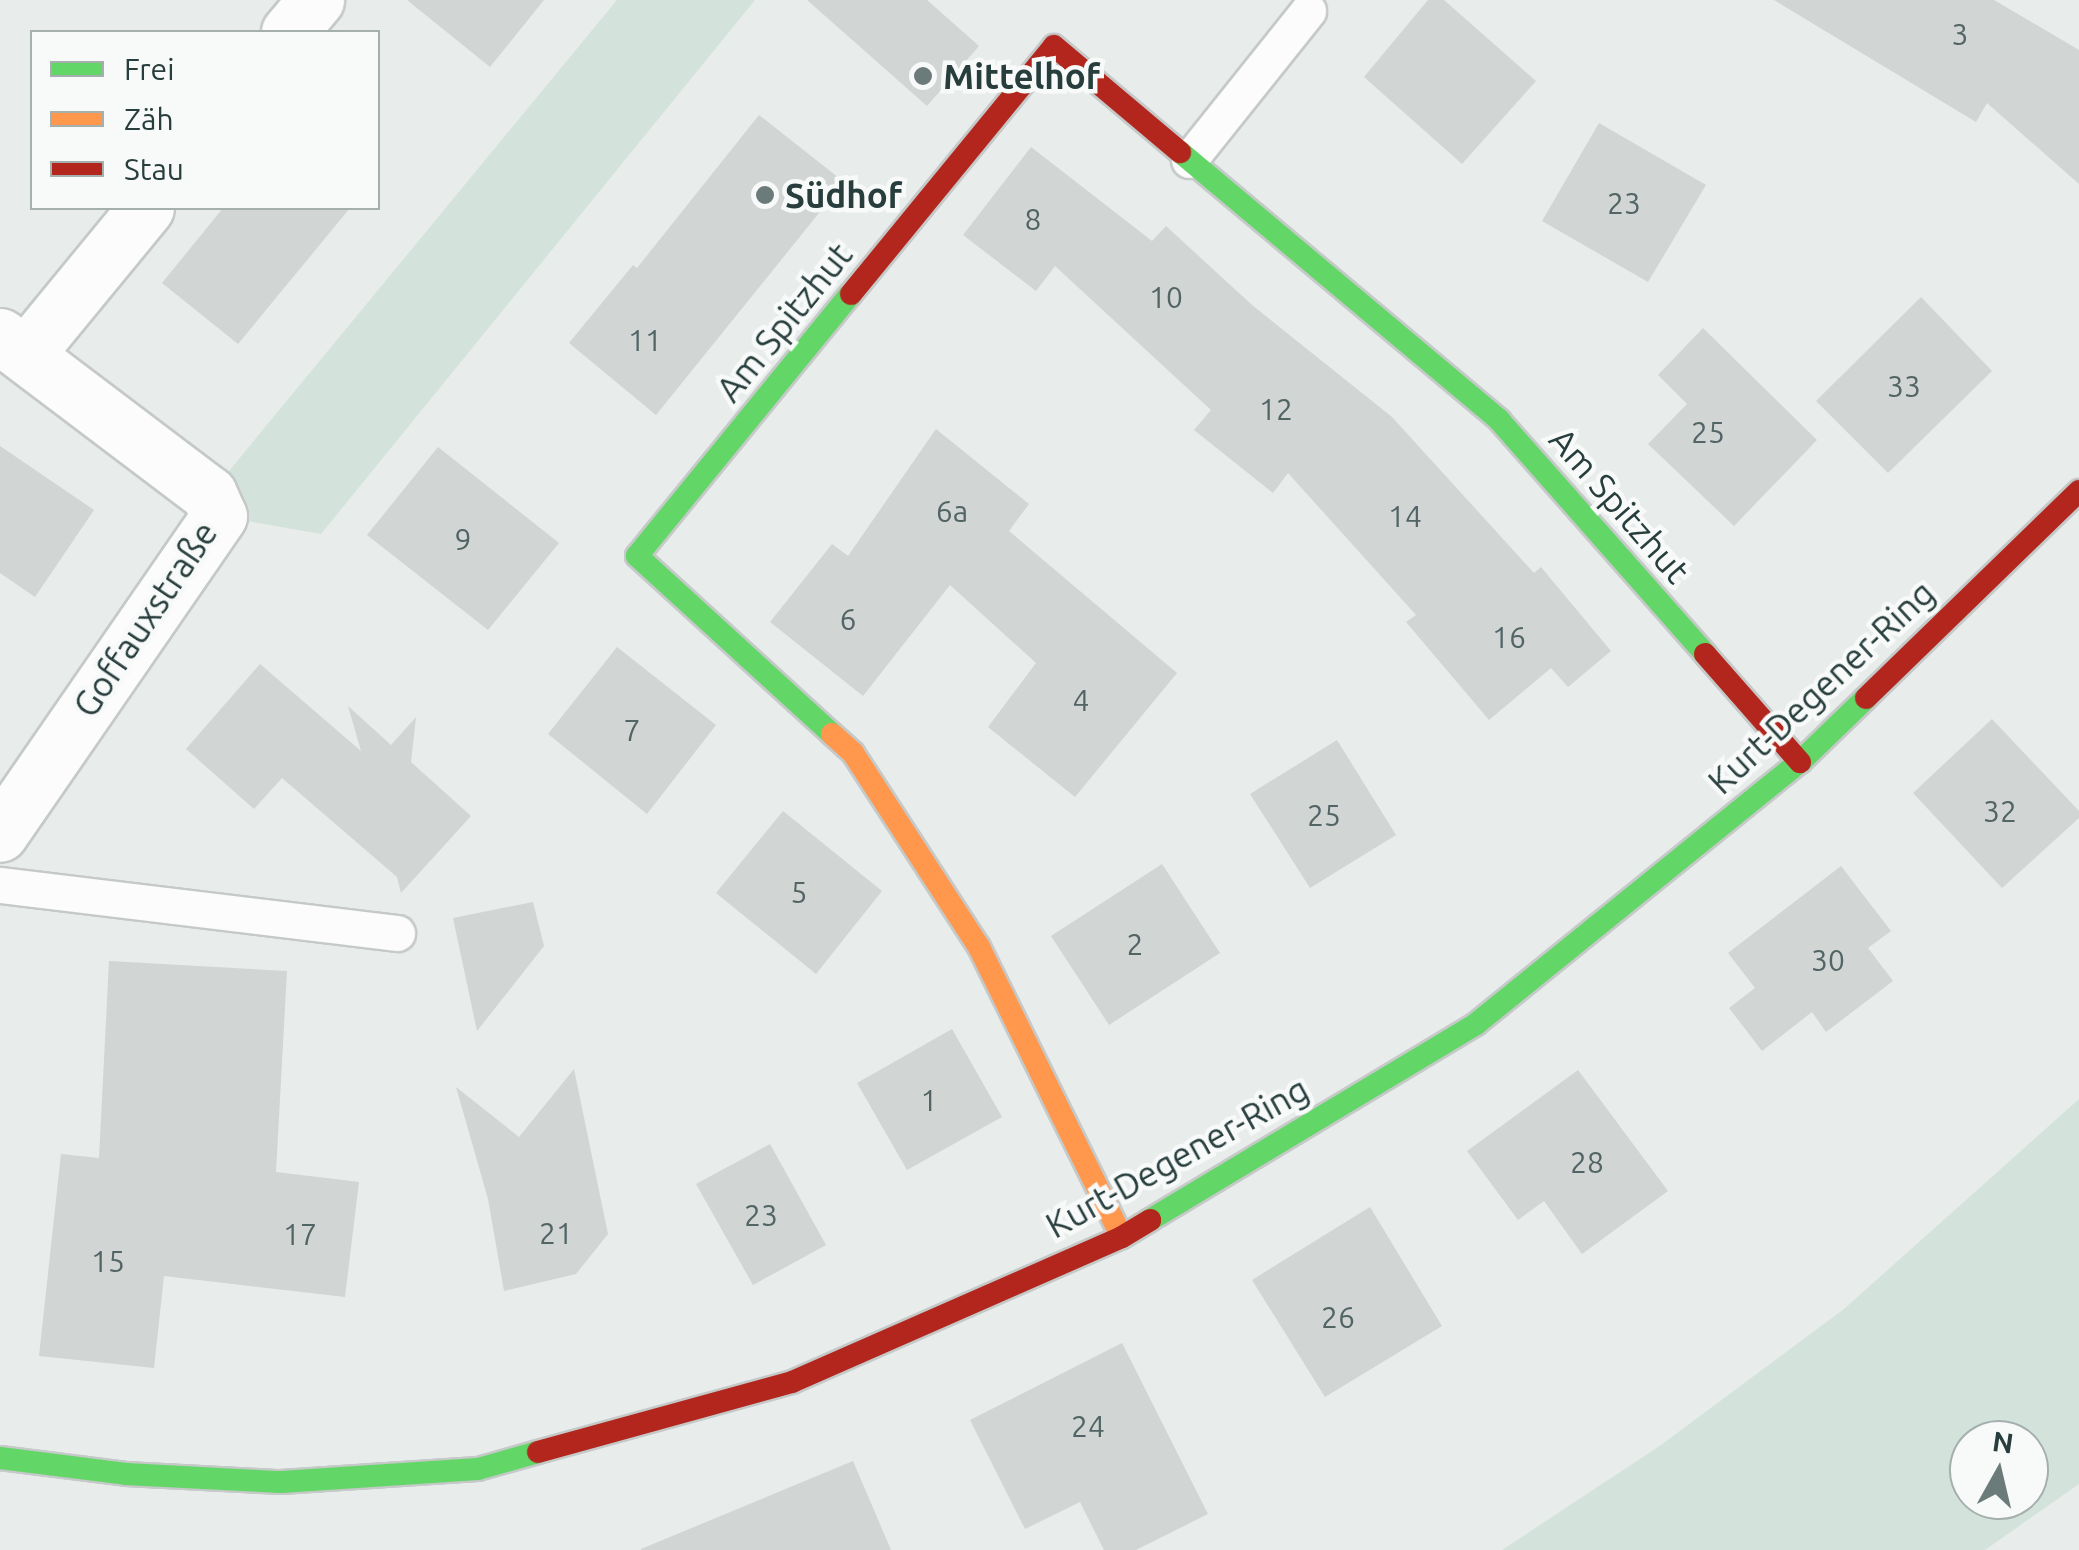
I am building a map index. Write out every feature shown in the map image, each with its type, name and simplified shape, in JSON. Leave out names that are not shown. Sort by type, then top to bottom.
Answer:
[{"type":"street","points":[[291,30],[316,0]]},
{"type":"street","name":"Am Spitzhut","points":[[1122,1237],[979,947],[854,753],[637,556],[1054,46],[1498,420],[1800,762]]},
{"type":"street","name":"Goffauxstraße","points":[[0,834],[218,516],[210,494],[13,345],[144,210]]},
{"type":"street","name":"Kurt-Degener-Ring","points":[[0,1458],[126,1474],[281,1482],[478,1469],[792,1382],[1122,1237],[1476,1024],[1800,762],[2079,491]]},
{"type":"lane","points":[[1189,160],[1308,12]]},
{"type":"lane","points":[[0,884],[397,933]]},
{"type":"shaded area","points":[[617,0],[755,0],[321,534],[219,516],[210,494]]},
{"type":"shaded area","points":[[2079,1099],[2079,1484],[2049,1505],[2049,1420],[1949,1420],[1949,1520],[2028,1520],[1985,1550],[1502,1550],[1661,1445],[1844,1309]]},
{"type":"building","points":[[407,0],[544,0],[490,67]]},
{"type":"building","name":"Mittelhof","points":[[807,0],[927,0],[979,46],[927,106]]},
{"type":"building","points":[[1428,0],[1444,0],[1536,81],[1462,164],[1364,77]]},
{"type":"building","points":[[1774,0],[1994,0],[2079,50],[2079,184],[1987,103],[1976,122]]},
{"type":"building","points":[[759,115],[844,182],[656,415],[569,343],[633,265],[637,268]]},
{"type":"building","points":[[1599,123],[1706,185],[1648,282],[1542,221]]},
{"type":"building","points":[[1031,147],[1152,241],[1166,226],[1252,305],[1392,417],[1534,573],[1541,567],[1611,651],[1568,687],[1551,668],[1489,720],[1406,622],[1416,615],[1288,473],[1273,493],[1194,430],[1211,410],[1055,266],[1036,291],[963,235]]},
{"type":"building","points":[[221,210],[348,210],[238,344],[162,283]]},
{"type":"building","points":[[1921,297],[1992,371],[1888,473],[1816,401]]},
{"type":"building","points":[[1703,328],[1817,440],[1734,526],[1648,444],[1687,404],[1658,375]]},
{"type":"building","points":[[936,429],[1029,504],[1009,531],[1177,673],[1075,797],[988,727],[1036,663],[950,585],[863,696],[770,622],[832,544],[848,556]]},
{"type":"building","points":[[0,446],[94,510],[35,597],[0,573]]},
{"type":"building","points":[[438,447],[559,543],[488,630],[367,535]]},
{"type":"building","points":[[617,647],[716,725],[647,814],[548,734]]},
{"type":"building","points":[[260,664],[361,751],[348,706],[391,745],[416,717],[411,762],[471,816],[401,893],[397,877],[282,778],[254,809],[186,749]]},
{"type":"building","points":[[1992,719],[2079,811],[2079,818],[2002,888],[1913,793]]},
{"type":"building","points":[[1337,740],[1396,835],[1310,888],[1250,794]]},
{"type":"building","points":[[783,811],[882,891],[816,974],[716,893]]},
{"type":"building","points":[[1162,864],[1220,953],[1109,1025],[1051,936]]},
{"type":"building","points":[[1841,866],[1891,931],[1868,948],[1893,981],[1826,1032],[1812,1012],[1762,1051],[1729,1008],[1755,988],[1728,953]]},
{"type":"building","points":[[533,902],[544,946],[477,1031],[453,918]]},
{"type":"building","points":[[109,961],[287,971],[276,1172],[359,1182],[345,1297],[164,1276],[154,1368],[39,1356],[61,1154],[99,1158]]},
{"type":"building","points":[[952,1029],[1002,1117],[907,1170],[857,1083]]},
{"type":"building","points":[[574,1069],[608,1234],[576,1274],[504,1291],[488,1199],[456,1087],[519,1137]]},
{"type":"building","points":[[1578,1070],[1668,1191],[1582,1254],[1544,1201],[1518,1220],[1467,1151]]},
{"type":"building","points":[[770,1144],[826,1245],[753,1285],[696,1184]]},
{"type":"building","points":[[1370,1207],[1442,1326],[1325,1397],[1252,1280]]},
{"type":"building","points":[[1122,1343],[1208,1514],[1136,1550],[1104,1550],[1080,1502],[1025,1529],[970,1420]]},
{"type":"building","points":[[853,1461],[891,1550],[641,1550],[641,1549]]},
{"type":"traffic: fast","points":[[1180,152],[1499,420],[1705,654]]},
{"type":"traffic: fast","points":[[832,734],[637,556],[851,294]]},
{"type":"traffic: fast","points":[[1150,1220],[1476,1024],[1800,762],[1866,698]]},
{"type":"traffic: fast","points":[[0,1458],[126,1474],[281,1482],[478,1469],[538,1452]]},
{"type":"traffic: slow","points":[[832,734],[853,753],[979,947],[1122,1237]]},
{"type":"traffic: jam","points":[[851,294],[1054,46],[1180,152]]},
{"type":"traffic: jam","points":[[1866,698],[2079,491]]},
{"type":"traffic: jam","points":[[1705,654],[1800,762]]},
{"type":"traffic: jam","points":[[538,1452],[792,1382],[1122,1237],[1150,1220]]},
{"type":"place","name":"Mittelhof","points":[[923,76]]},
{"type":"place","name":"Südhof","points":[[765,195]]}]
